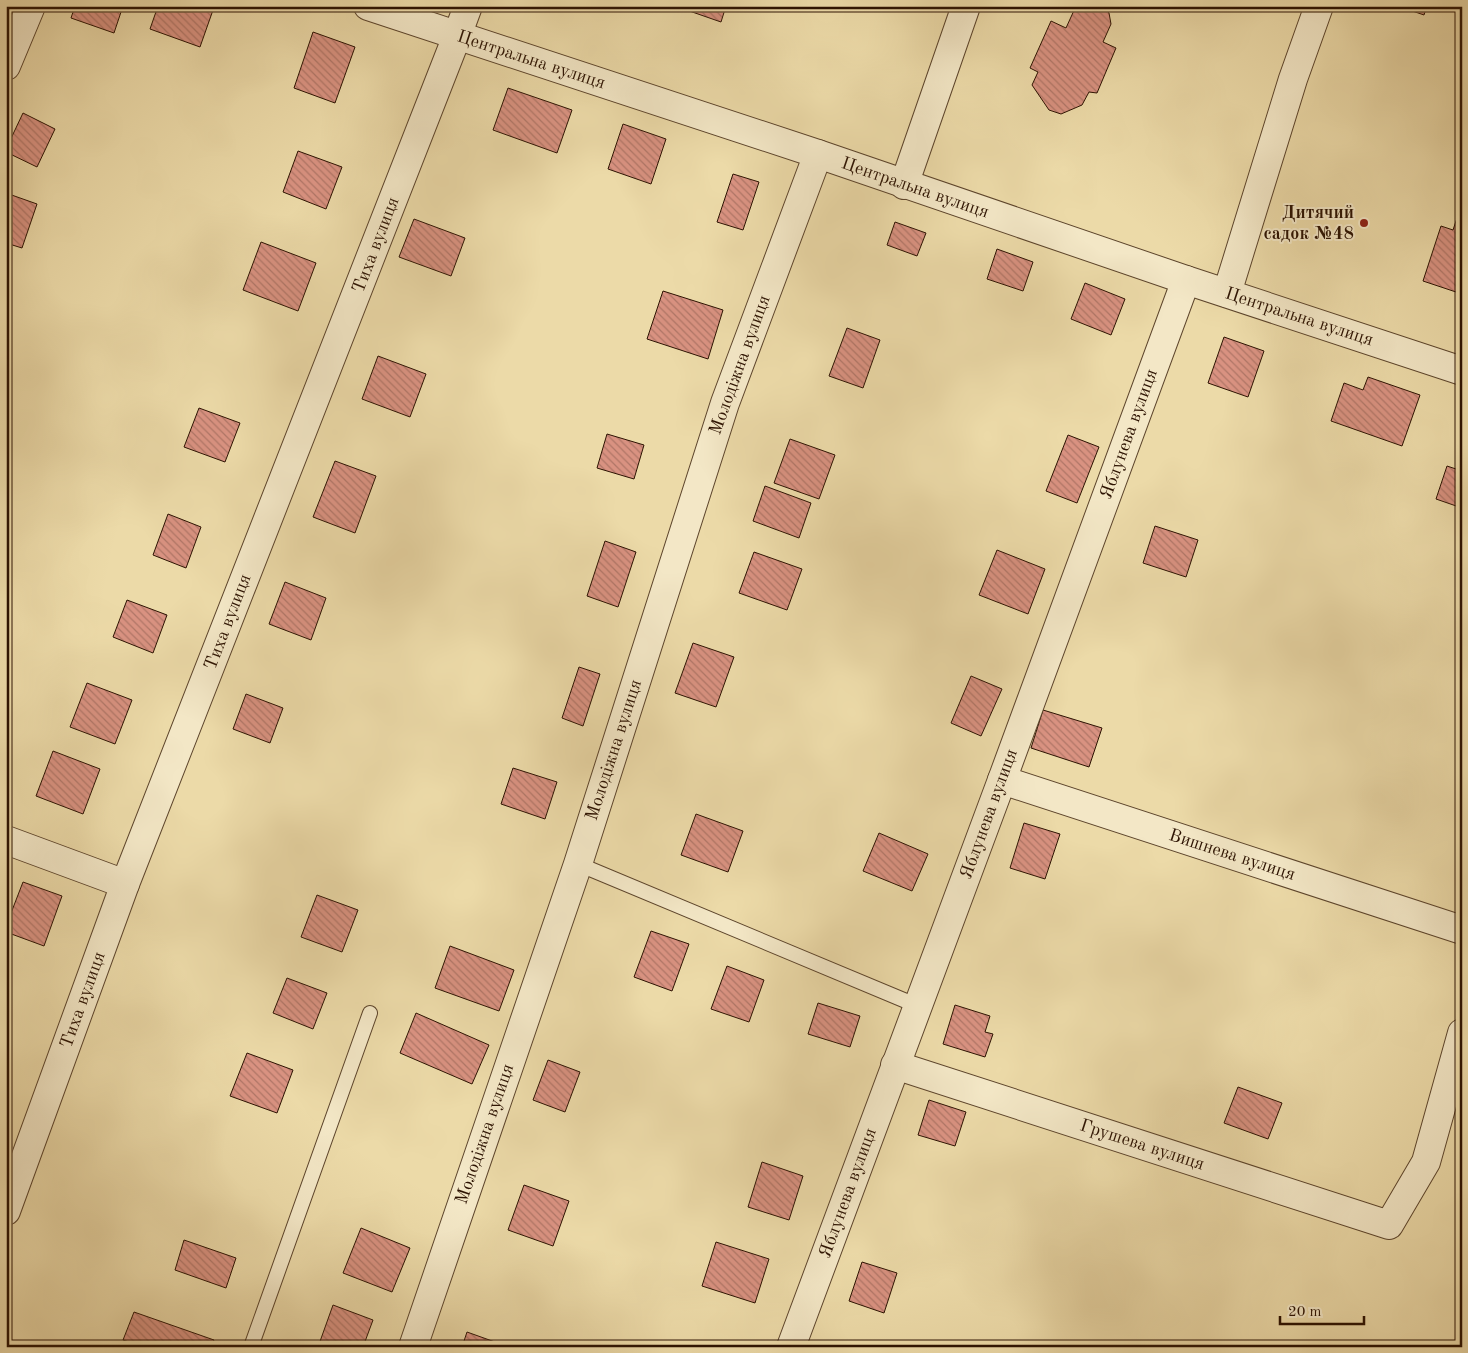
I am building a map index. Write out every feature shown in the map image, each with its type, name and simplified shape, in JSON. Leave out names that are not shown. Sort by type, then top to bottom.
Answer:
[{"type":"street","points":[[6,66],[31,6]]},
{"type":"street","name":"Центральна вулиця","points":[[368,6],[818,154],[904,185],[1462,371]]},
{"type":"street","name":"Тиха вулиця","points":[[6,1211],[125,884],[468,6]]},
{"type":"street","points":[[904,185],[966,6]]},
{"type":"street","points":[[1227,293],[1294,79],[1319,6]]},
{"type":"street","name":"Молодіжна вулиця","points":[[413,1347],[578,864],[725,403],[818,154]]},
{"type":"street","name":"Яблунева вулиця","points":[[790,1347],[1186,280]]},
{"type":"street","name":"Вишнева вулиця","points":[[1002,780],[1462,930]]},
{"type":"street","points":[[6,840],[125,884]]},
{"type":"street","name":"Грушева вулиця","points":[[896,1065],[1390,1225],[1426,1162],[1462,1033]]},
{"type":"lane","points":[[578,864],[918,1006]]},
{"type":"lane","points":[[252,1347],[370,1013]]},
{"type":"building","points":[[75,6],[123,6],[114,33],[71,18]]},
{"type":"building","points":[[158,6],[201,6],[213,10],[200,47],[150,29]]},
{"type":"building","points":[[675,6],[726,6],[721,22]]},
{"type":"building","points":[[1076,6],[1103,6],[1109,13],[1111,24],[1103,42],[1116,48],[1097,93],[1089,92],[1082,105],[1061,114],[1049,110],[1032,85],[1038,72],[1030,68],[1051,21],[1066,28]]},
{"type":"building","points":[[1398,6],[1427,6],[1424,15]]},
{"type":"building","points":[[313,32],[355,47],[335,103],[294,88]]},
{"type":"building","points":[[508,88],[572,110],[557,153],[493,130]]},
{"type":"building","points":[[23,113],[55,129],[37,167],[6,152]]},
{"type":"building","points":[[623,124],[666,139],[651,184],[608,169]]},
{"type":"building","points":[[298,151],[342,167],[326,209],[283,192]]},
{"type":"building","points":[[733,174],[759,182],[743,230],[717,222]]},
{"type":"building","points":[[6,193],[37,204],[22,248],[6,243]]},
{"type":"building","points":[[1462,203],[1462,294],[1423,281],[1441,226],[1453,230]]},
{"type":"building","points":[[414,219],[465,238],[451,276],[399,257]]},
{"type":"building","points":[[895,222],[926,233],[917,256],[887,245]]},
{"type":"building","points":[[261,242],[316,263],[298,311],[243,290]]},
{"type":"building","points":[[997,249],[1033,262],[1023,291],[987,279]]},
{"type":"building","points":[[1085,283],[1125,299],[1111,335],[1071,319]]},
{"type":"building","points":[[663,291],[723,310],[708,359],[647,339]]},
{"type":"building","points":[[847,328],[880,340],[863,388],[829,376]]},
{"type":"building","points":[[1224,337],[1264,351],[1248,397],[1208,383]]},
{"type":"building","points":[[378,356],[426,374],[410,417],[362,399]]},
{"type":"building","points":[[1368,377],[1420,395],[1402,446],[1331,421],[1344,383],[1363,390]]},
{"type":"building","points":[[199,408],[240,423],[225,462],[184,447]]},
{"type":"building","points":[[607,434],[644,445],[634,479],[597,468]]},
{"type":"building","points":[[1068,435],[1099,447],[1077,503],[1046,491]]},
{"type":"building","points":[[790,439],[835,455],[819,499],[774,483]]},
{"type":"building","points":[[335,461],[376,476],[355,533],[313,517]]},
{"type":"building","points":[[1447,466],[1462,471],[1462,508],[1436,499]]},
{"type":"building","points":[[765,486],[811,503],[799,538],[753,521]]},
{"type":"building","points":[[168,514],[201,527],[186,568],[153,555]]},
{"type":"building","points":[[1155,526],[1198,540],[1186,577],[1143,563]]},
{"type":"building","points":[[605,541],[636,552],[618,607],[587,596]]},
{"type":"building","points":[[997,550],[1045,569],[1028,614],[979,595]]},
{"type":"building","points":[[754,552],[802,569],[787,610],[739,593]]},
{"type":"building","points":[[285,582],[326,598],[311,640],[269,624]]},
{"type":"building","points":[[127,600],[167,615],[153,653],[113,637]]},
{"type":"building","points":[[693,643],[734,657],[716,707],[675,693]]},
{"type":"building","points":[[579,667],[600,674],[583,726],[562,718]]},
{"type":"building","points":[[971,676],[1002,689],[981,736],[951,723]]},
{"type":"building","points":[[87,683],[132,700],[115,744],[70,727]]},
{"type":"building","points":[[246,694],[283,708],[270,743],[233,729]]},
{"type":"building","points":[[1043,710],[1102,728],[1089,767],[1031,748]]},
{"type":"building","points":[[53,751],[100,769],[83,814],[36,796]]},
{"type":"building","points":[[513,768],[557,782],[545,819],[501,804]]},
{"type":"building","points":[[696,814],[743,831],[728,872],[681,855]]},
{"type":"building","points":[[1024,823],[1060,834],[1045,879],[1010,868]]},
{"type":"building","points":[[879,833],[928,854],[912,891],[863,871]]},
{"type":"building","points":[[23,882],[62,896],[44,946],[6,932],[6,926]]},
{"type":"building","points":[[317,895],[358,910],[342,952],[301,937]]},
{"type":"building","points":[[651,931],[689,944],[672,991],[634,977]]},
{"type":"building","points":[[450,946],[514,970],[499,1011],[435,988]]},
{"type":"building","points":[[727,966],[764,980],[749,1022],[711,1009]]},
{"type":"building","points":[[287,978],[327,993],[313,1029],[273,1013]]},
{"type":"building","points":[[818,1003],[860,1016],[850,1047],[808,1034]]},
{"type":"building","points":[[955,1005],[990,1016],[985,1032],[993,1034],[985,1057],[943,1044]]},
{"type":"building","points":[[416,1013],[489,1045],[472,1084],[400,1053]]},
{"type":"building","points":[[247,1053],[293,1070],[277,1113],[230,1096]]},
{"type":"building","points":[[548,1060],[580,1072],[565,1112],[533,1100]]},
{"type":"building","points":[[1238,1087],[1282,1103],[1268,1139],[1224,1123]]},
{"type":"building","points":[[929,1100],[966,1112],[955,1146],[918,1135]]},
{"type":"building","points":[[762,1162],[803,1176],[789,1220],[748,1207]]},
{"type":"building","points":[[524,1185],[569,1201],[553,1246],[508,1230]]},
{"type":"building","points":[[361,1228],[410,1248],[392,1292],[343,1273]]},
{"type":"building","points":[[184,1240],[236,1258],[226,1288],[175,1270]]},
{"type":"building","points":[[716,1242],[769,1259],[755,1303],[702,1286]]},
{"type":"building","points":[[862,1262],[897,1273],[884,1313],[849,1301]]},
{"type":"building","points":[[333,1305],[373,1320],[363,1347],[318,1347]]},
{"type":"building","points":[[134,1312],[214,1340],[211,1347],[143,1347],[123,1340]]},
{"type":"building","points":[[467,1332],[509,1347],[462,1347]]},
{"type":"place","name":"Дитячий садок №48","points":[[1364,223]]}]
